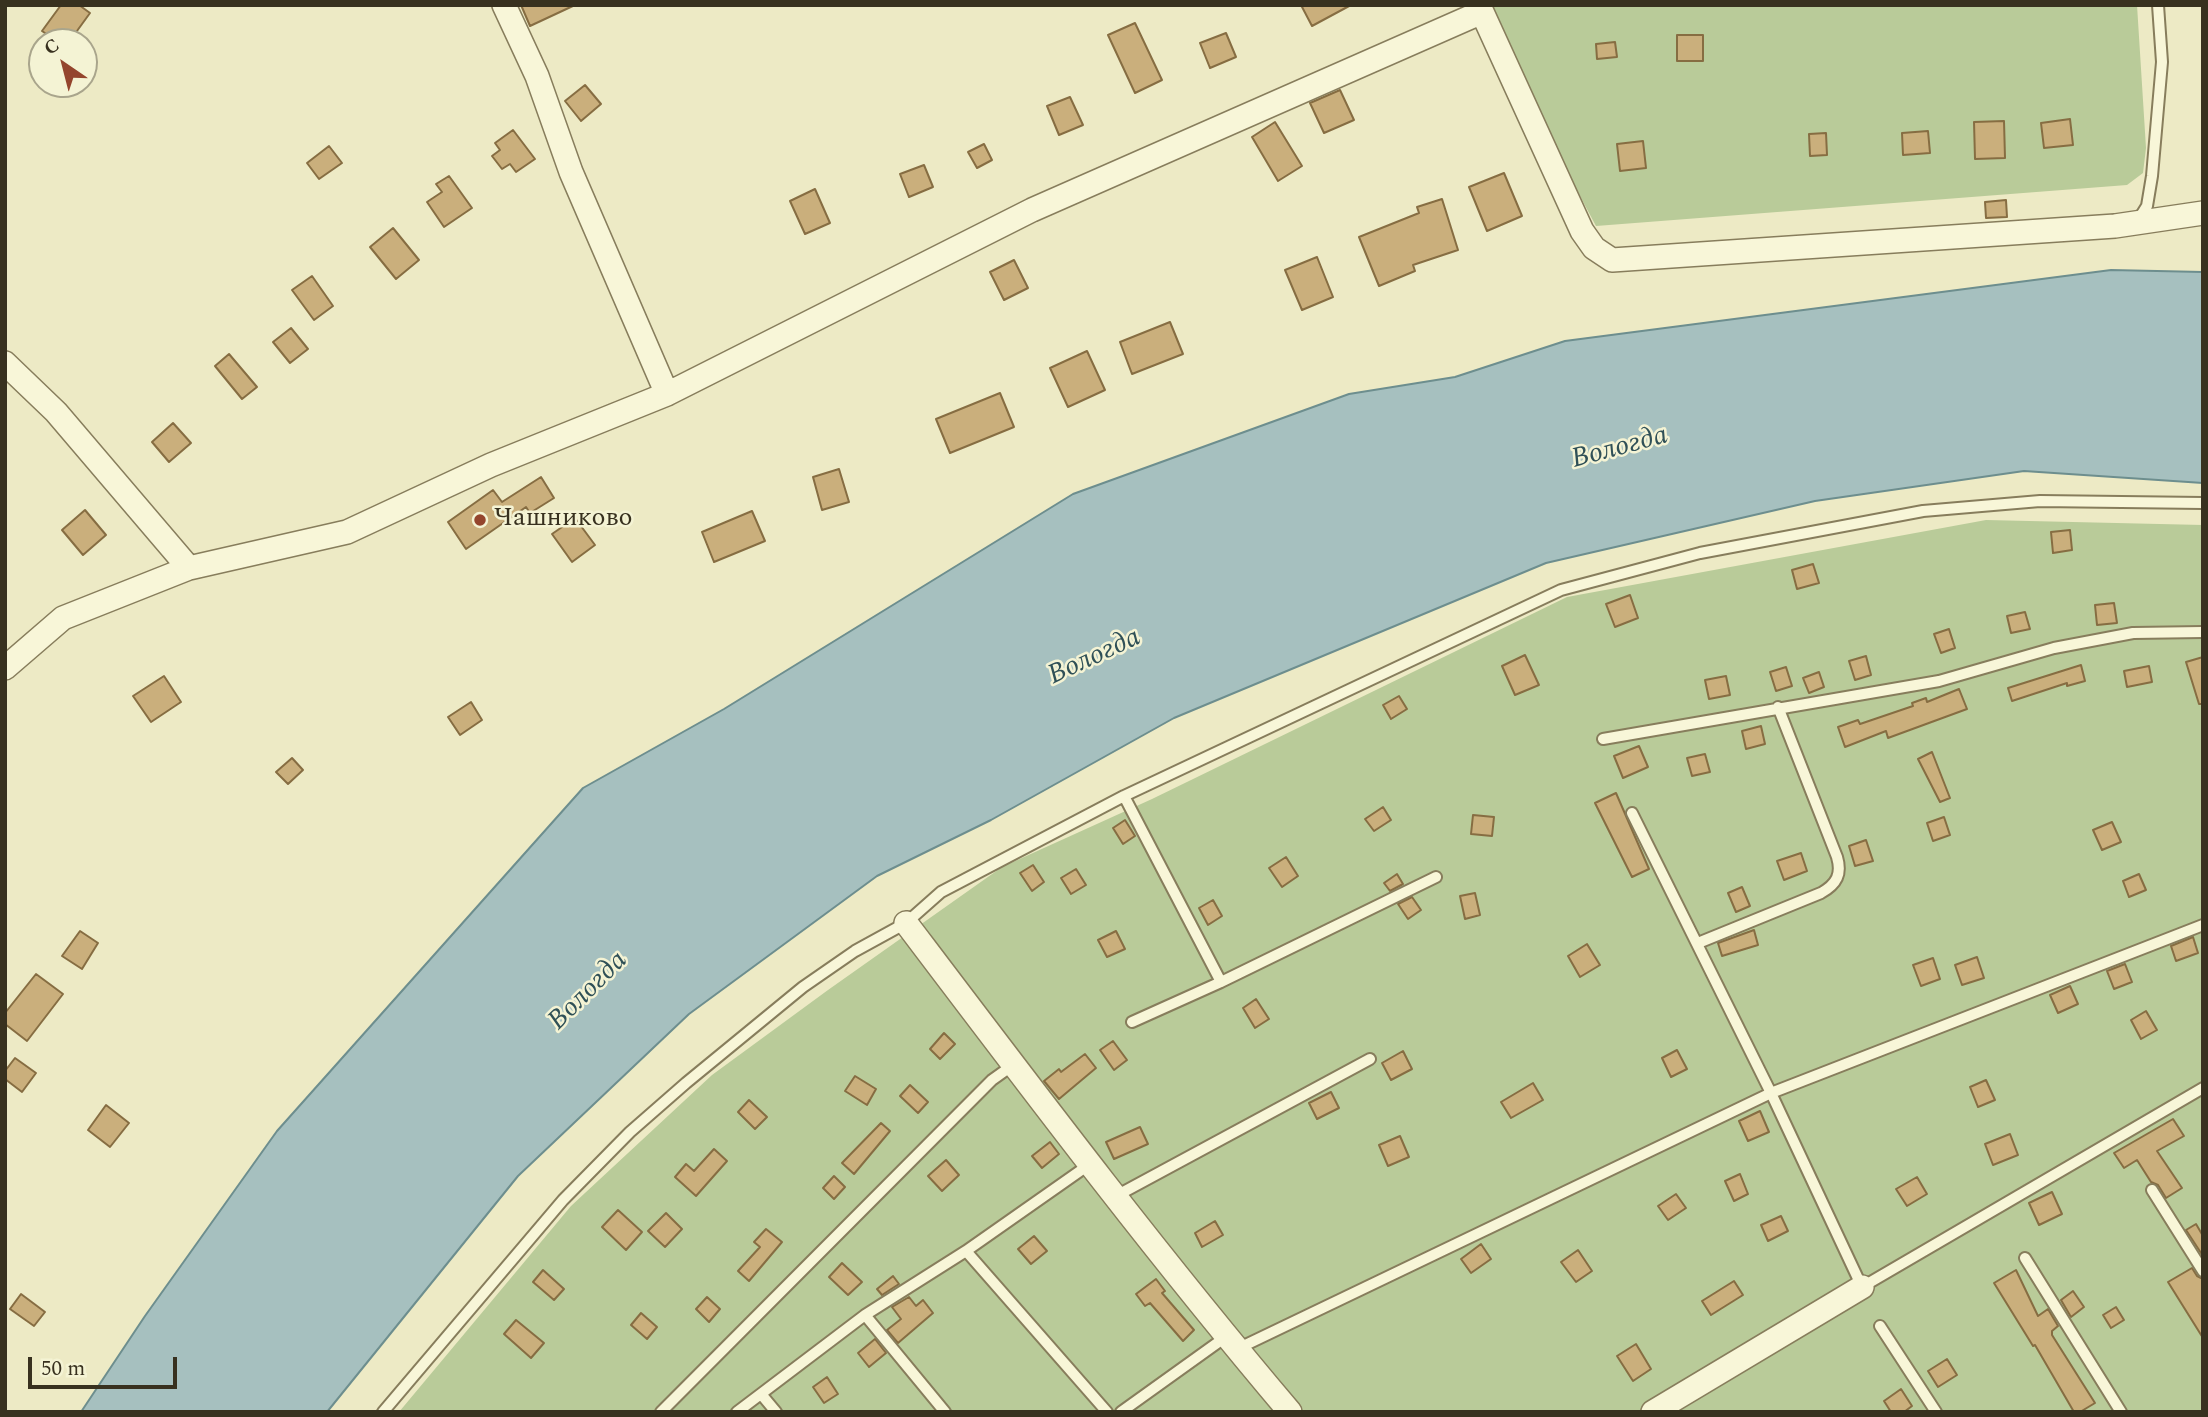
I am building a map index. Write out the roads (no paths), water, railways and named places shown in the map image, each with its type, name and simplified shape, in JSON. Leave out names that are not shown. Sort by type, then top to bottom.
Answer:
[{"type":"street","points":[[505,5],[537,76],[570,172],[667,394]]},
{"type":"street","points":[[5,668],[63,618],[189,568],[347,532],[491,466],[667,394],[1032,210],[1480,8],[1582,231],[1594,248],[1612,260],[2137,223],[2203,213]]},
{"type":"street","points":[[5,363],[56,412],[189,568]]},
{"type":"street","points":[[906,923],[1115,1196],[1290,1412]]},
{"type":"street","points":[[1653,1412],[1862,1287]]},
{"type":"lane","points":[[2137,223],[2147,206],[2152,176],[2162,62],[2158,5]]},
{"type":"lane","points":[[383,1412],[563,1200],[630,1132],[686,1083],[803,987],[855,951],[906,923],[941,891],[1124,796],[1549,596],[1574,587],[1700,553],[1923,511],[2040,501],[2203,503]]},
{"type":"lane","points":[[1603,739],[1938,681],[2054,648],[2133,633],[2203,632]]},
{"type":"lane","points":[[1698,943],[1821,893],[1831,887],[1838,878],[1841,869],[1837,857],[1778,707]]},
{"type":"lane","points":[[1124,796],[1221,982]]},
{"type":"lane","points":[[1632,813],[1771,1093],[1862,1287],[2203,1088]]},
{"type":"lane","points":[[1132,1023],[1436,877]]},
{"type":"lane","points":[[1121,1412],[1232,1343],[1771,1093],[2203,925]]},
{"type":"lane","points":[[1115,1196],[1370,1059]]},
{"type":"lane","points":[[661,1412],[992,1080],[1013,1065]]},
{"type":"lane","points":[[737,1412],[865,1315],[966,1251],[1090,1164]]},
{"type":"lane","points":[[2152,1190],[2203,1271]]},
{"type":"lane","points":[[966,1251],[1107,1412]]},
{"type":"lane","points":[[2025,1258],[2121,1412]]},
{"type":"lane","points":[[865,1315],[945,1412]]},
{"type":"lane","points":[[1880,1326],[1936,1412]]},
{"type":"lane","points":[[761,1394],[776,1412]]},
{"type":"water","name":"Вологда","points":[[2111,270],[2203,272],[2203,483],[2024,471],[1815,501],[1546,563],[1174,718],[991,820],[877,876],[689,1014],[518,1176],[327,1412],[81,1412],[145,1316],[277,1131],[583,788],[724,709],[1073,494],[1349,394],[1455,377],[1565,341]]},
{"type":"place","name":"Чашниково","points":[[480,520]]}]
